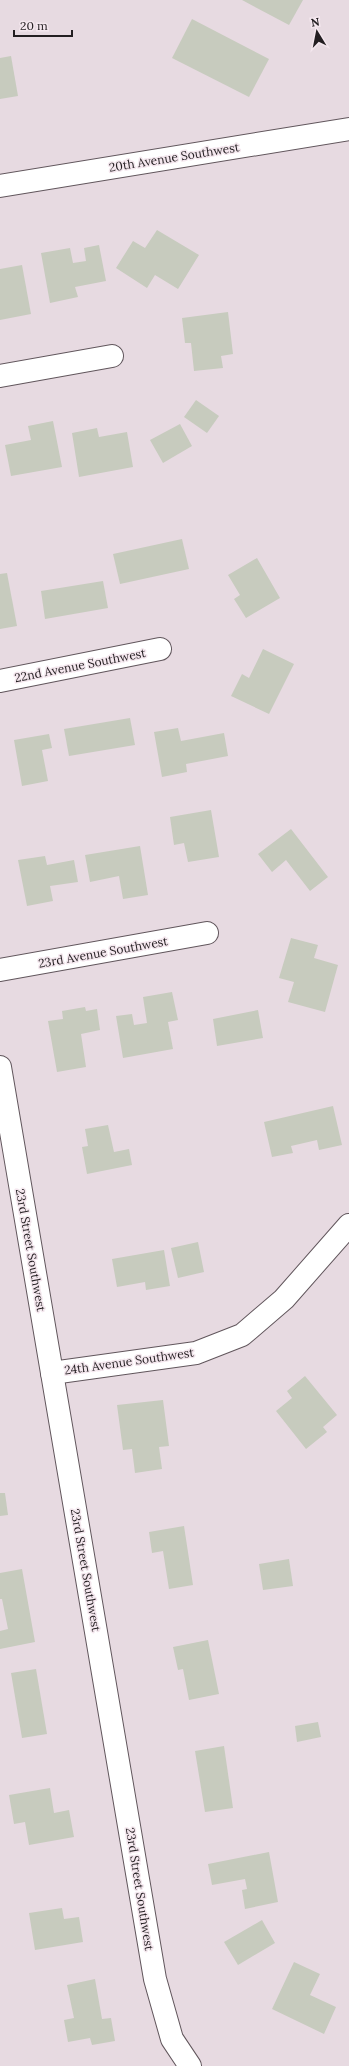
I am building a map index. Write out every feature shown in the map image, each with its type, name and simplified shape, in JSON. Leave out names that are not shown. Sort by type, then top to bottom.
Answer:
[{"type":"street","name":"20th Avenue Southwest","points":[[0,186],[349,129]]},
{"type":"street","points":[[0,376],[112,356]]},
{"type":"street","name":"22nd Avenue Southwest","points":[[0,681],[160,649]]},
{"type":"street","name":"23rd Avenue Southwest","points":[[0,970],[207,934]]},
{"type":"street","name":"23rd Street Southwest","points":[[0,1067],[155,1979],[172,2039],[190,2066]]},
{"type":"street","name":"24th Avenue Southwest","points":[[52,1372],[196,1353],[242,1335],[284,1299],[349,1225]]},
{"type":"building","points":[[242,0],[303,0],[289,25]]},
{"type":"building","points":[[192,19],[269,59],[249,97],[172,58]]},
{"type":"building","points":[[11,56],[18,96],[0,99],[0,58]]},
{"type":"building","points":[[157,230],[199,255],[178,289],[155,275],[147,288],[116,268],[133,241],[145,248]]},
{"type":"building","points":[[99,245],[106,281],[75,287],[78,297],[50,303],[41,253],[70,248],[73,263],[86,261],[84,248]]},
{"type":"building","points":[[22,265],[31,314],[0,320],[0,269]]},
{"type":"building","points":[[228,312],[233,354],[221,356],[223,368],[194,371],[191,343],[185,343],[182,318]]},
{"type":"building","points":[[196,400],[219,416],[207,433],[184,417]]},
{"type":"building","points":[[53,421],[62,467],[11,476],[5,445],[31,440],[28,426]]},
{"type":"building","points":[[180,424],[192,446],[163,463],[150,440]]},
{"type":"building","points":[[97,428],[99,437],[127,432],[133,467],[79,477],[72,433]]},
{"type":"building","points":[[182,539],[189,569],[120,584],[113,554]]},
{"type":"building","points":[[257,558],[280,598],[246,618],[234,599],[240,595],[228,575]]},
{"type":"building","points":[[7,573],[17,626],[0,629],[0,574]]},
{"type":"building","points":[[103,581],[108,608],[45,619],[41,591]]},
{"type":"building","points":[[263,649],[294,664],[269,714],[231,696],[242,674],[249,678]]},
{"type":"building","points":[[130,718],[135,745],[69,756],[64,729]]},
{"type":"building","points":[[178,728],[181,741],[224,733],[228,756],[186,764],[187,772],[162,777],[154,732]]},
{"type":"building","points":[[49,734],[52,748],[42,750],[48,781],[22,786],[14,740]]},
{"type":"building","points":[[211,810],[219,857],[188,862],[184,843],[174,845],[170,817]]},
{"type":"building","points":[[291,829],[328,877],[310,891],[286,860],[272,872],[258,854]]},
{"type":"building","points":[[140,846],[148,895],[123,899],[119,876],[90,882],[85,855]]},
{"type":"building","points":[[45,856],[47,865],[74,860],[78,882],[50,886],[53,901],[27,906],[18,860]]},
{"type":"building","points":[[291,938],[318,945],[314,958],[338,965],[325,1012],[288,1002],[294,982],[279,978]]},
{"type":"building","points":[[172,992],[178,1020],[168,1022],[173,1049],[123,1058],[116,1016],[132,1014],[134,1025],[147,1023],[143,997]]},
{"type":"building","points":[[85,1007],[86,1011],[97,1009],[100,1030],[81,1034],[86,1067],[57,1072],[48,1021],[63,1019],[62,1011]]},
{"type":"building","points":[[258,1010],[263,1038],[217,1046],[213,1019]]},
{"type":"building","points":[[333,1106],[342,1145],[319,1150],[317,1140],[291,1146],[293,1153],[272,1157],[264,1122]]},
{"type":"building","points":[[108,1125],[114,1152],[129,1149],[132,1165],[87,1174],[82,1147],[88,1146],[85,1129]]},
{"type":"building","points":[[198,1242],[204,1272],[178,1278],[171,1248]]},
{"type":"building","points":[[164,1250],[170,1286],[146,1290],[145,1282],[117,1287],[112,1259]]},
{"type":"building","points":[[305,1376],[337,1415],[323,1427],[327,1432],[306,1449],[276,1411],[292,1398],[287,1391]]},
{"type":"building","points":[[163,1400],[169,1446],[159,1447],[162,1469],[135,1473],[132,1449],[123,1450],[117,1405]]},
{"type":"building","points":[[0,1493],[5,1493],[8,1515],[0,1516]]},
{"type":"building","points":[[184,1526],[193,1585],[169,1589],[163,1551],[152,1553],[149,1532]]},
{"type":"building","points":[[289,1559],[293,1586],[263,1590],[259,1564]]},
{"type":"building","points":[[22,1569],[35,1642],[0,1649],[0,1631],[8,1629],[2,1599],[0,1599],[0,1573]]},
{"type":"building","points":[[208,1640],[219,1694],[189,1700],[183,1669],[178,1670],[173,1647]]},
{"type":"building","points":[[36,1669],[47,1734],[22,1738],[11,1673]]},
{"type":"building","points":[[318,1722],[321,1737],[297,1742],[295,1726]]},
{"type":"building","points":[[224,1746],[233,1808],[205,1812],[195,1751]]},
{"type":"building","points":[[50,1788],[54,1813],[69,1810],[74,1837],[29,1845],[25,1822],[14,1824],[9,1795]]},
{"type":"building","points":[[269,1852],[278,1902],[245,1909],[242,1890],[247,1889],[245,1879],[212,1885],[208,1864]]},
{"type":"building","points":[[62,1908],[64,1919],[79,1917],[83,1942],[35,1950],[29,1913]]},
{"type":"building","points":[[262,1920],[275,1943],[238,1965],[224,1942]]},
{"type":"building","points":[[294,1962],[320,1974],[310,1995],[336,2007],[324,2034],[272,2009]]},
{"type":"building","points":[[95,1979],[102,2019],[111,2018],[115,2041],[92,2045],[90,2038],[68,2042],[64,2020],[74,2018],[67,1985]]}]
